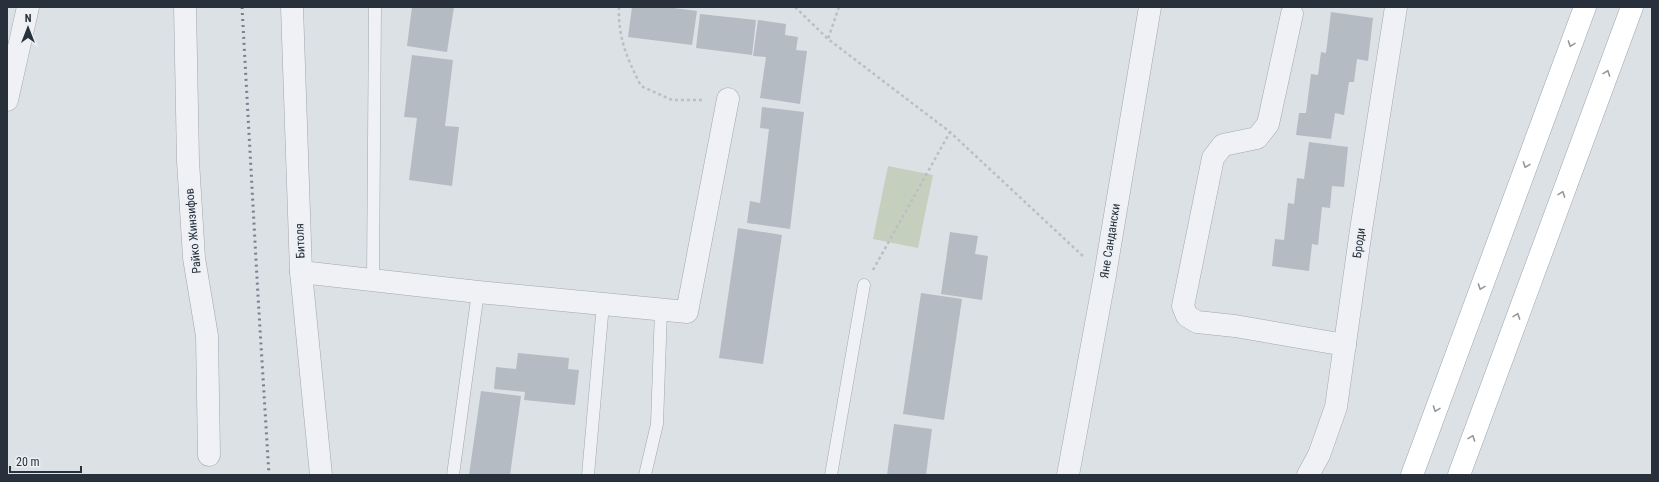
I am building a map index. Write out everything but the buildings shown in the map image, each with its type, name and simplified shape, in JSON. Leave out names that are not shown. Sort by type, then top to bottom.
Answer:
[{"type":"main road","points":[[1412,475],[1585,7]]},
{"type":"main road","points":[[1459,475],[1632,7]]},
{"type":"street","points":[[7,100],[28,7]]},
{"type":"street","name":"Райко Жинзифов","points":[[185,7],[188,161],[194,258],[206,336],[209,455]]},
{"type":"street","name":"Битоля","points":[[292,7],[302,272],[321,475]]},
{"type":"street","name":"Яне Сандански","points":[[1068,475],[1105,276],[1150,7]]},
{"type":"street","name":"Броди","points":[[1308,475],[1319,455],[1336,408],[1396,7]]},
{"type":"street","points":[[1292,14],[1268,124],[1257,138],[1223,145],[1213,158],[1183,306],[1187,316],[1197,322],[1235,326],[1345,345]]},
{"type":"street","points":[[302,272],[478,292],[687,312],[728,99]]},
{"type":"lane","points":[[373,279],[375,7]]},
{"type":"lane","points":[[831,475],[864,284]]},
{"type":"lane","points":[[453,475],[478,292]]},
{"type":"lane","points":[[588,475],[603,304]]},
{"type":"lane","points":[[645,475],[657,424],[661,310]]},
{"type":"path","points":[[619,7],[618,22],[625,54],[641,86],[672,100],[728,99]]},
{"type":"path","points":[[796,7],[828,39],[950,132],[1105,276]]},
{"type":"path","points":[[828,39],[839,7]]},
{"type":"path","points":[[864,284],[950,132]]},
{"type":"green space","points":[[888,166],[933,175],[918,248],[873,239]]},
{"type":"railway","points":[[242,7],[269,475]]}]
